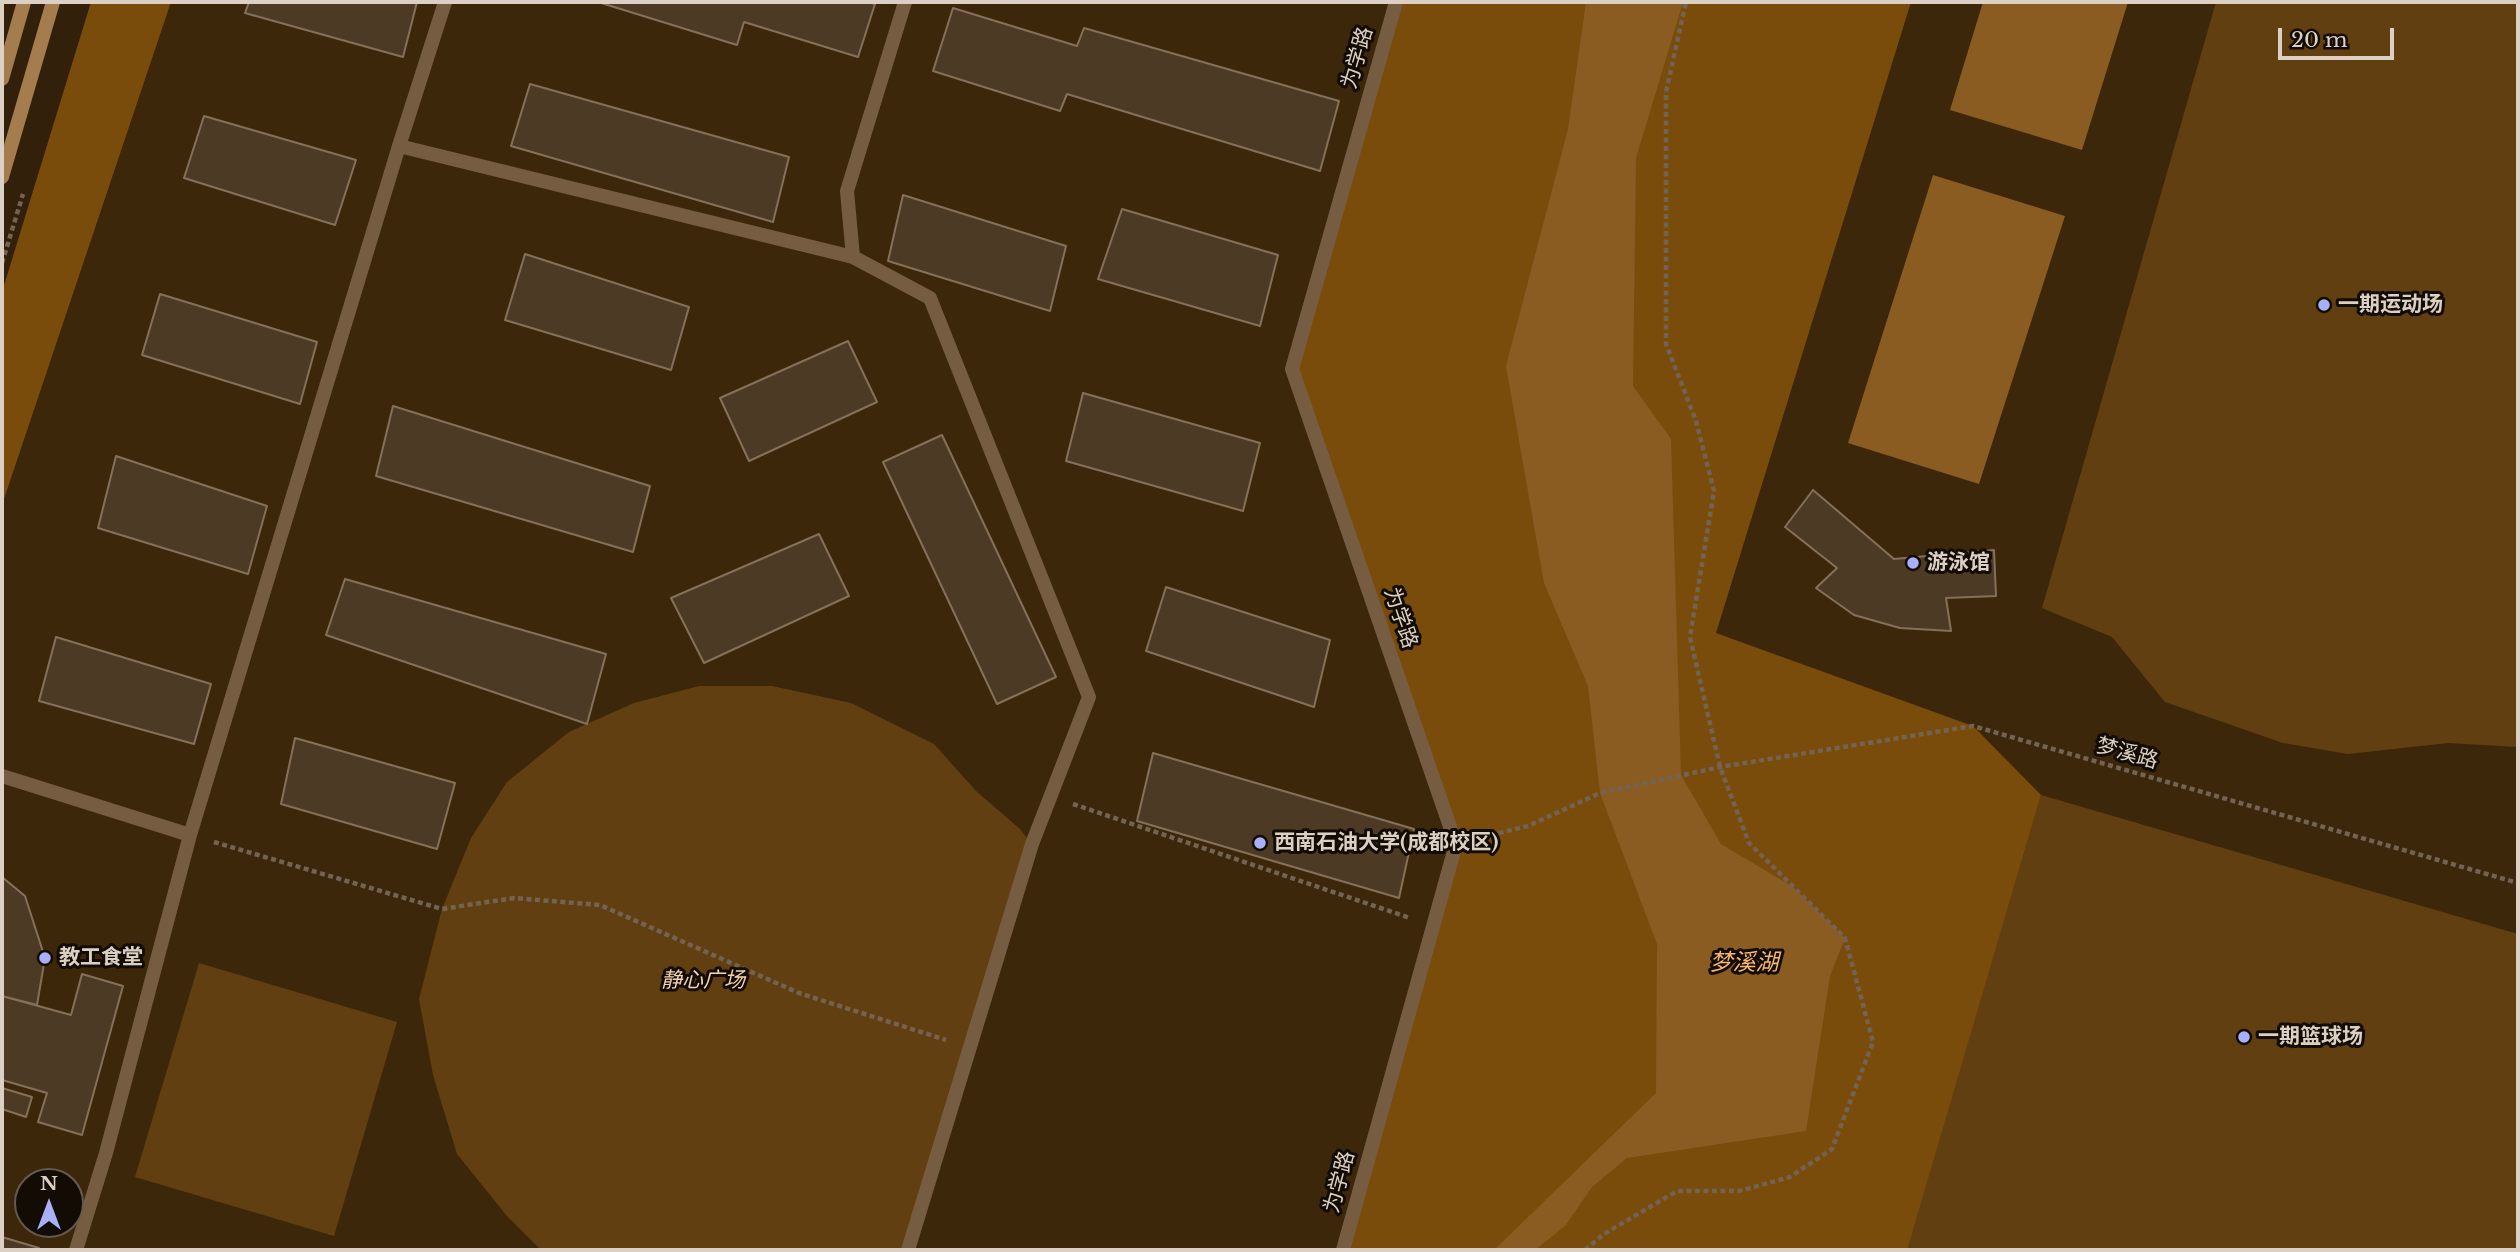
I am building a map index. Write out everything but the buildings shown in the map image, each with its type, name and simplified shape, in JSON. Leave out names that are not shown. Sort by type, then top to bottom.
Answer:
[{"type":"street","points":[[2,79],[24,2]]},
{"type":"street","points":[[2,177],[53,2]]},
{"type":"lane","points":[[76,1250],[106,1153],[190,835],[445,2]]},
{"type":"lane","points":[[853,257],[846,191],[905,2]]},
{"type":"lane","name":"为学路","points":[[1343,1250],[1456,844],[1292,369],[1396,2]]},
{"type":"lane","points":[[399,146],[853,257],[929,298],[1089,697],[1032,844],[908,1250]]},
{"type":"lane","points":[[2,776],[190,835]]},
{"type":"path","points":[[1585,1250],[1604,1234],[1677,1191],[1739,1191],[1790,1177],[1832,1149],[1873,1042],[1845,939],[1749,843],[1720,767],[1690,637],[1714,491],[1696,421],[1666,344],[1666,92],[1686,2]]},
{"type":"path","name":"梦溪路","points":[[1456,844],[1528,826],[1600,793],[1720,767],[1973,726],[2518,883]]},
{"type":"path","points":[[1049,796],[1433,926]]},
{"type":"path","points":[[190,835],[442,909],[514,898],[600,905],[799,993],[970,1047]]},
{"type":"shaded area","points":[[91,2],[171,2],[2,505],[2,292]]},
{"type":"shaded area","name":"西南石油大学(成都校区)","points":[[171,2],[2518,2],[2518,1250],[2,1250],[2,505]]},
{"type":"shaded area","points":[[1401,2],[1911,2],[1716,633],[1973,726],[2041,795],[1907,1250],[1349,1250],[1461,840],[1297,367]]},
{"type":"green space","name":"一期运动场","points":[[2216,2],[2518,2],[2518,747],[2448,743],[2348,754],[2283,743],[2165,702],[2112,637],[2042,608]]},
{"type":"green space","name":"静心广场","points":[[699,686],[772,686],[851,703],[934,744],[976,791],[1027,838],[902,1250],[541,1250],[507,1216],[457,1154],[433,1075],[419,999],[442,909],[471,838],[507,782],[569,732],[634,703]]},
{"type":"green space","name":"一期篮球场","points":[[2041,795],[2518,934],[2518,1250],[1906,1250]]},
{"type":"green space","points":[[199,963],[397,1022],[334,1236],[135,1177]]},
{"type":"water","name":"梦溪湖","points":[[1586,2],[1683,2],[1636,158],[1633,386],[1671,439],[1681,775],[1721,844],[1793,887],[1845,938],[1830,976],[1806,1131],[1627,1158],[1592,1187],[1565,1226],[1535,1250],[1494,1250],[1656,1093],[1657,944],[1600,793],[1588,686],[1544,583],[1506,366],[1568,129]]},
{"type":"water","points":[[1983,2],[2128,2],[2082,150],[1950,110]]},
{"type":"water","points":[[1933,175],[2065,216],[1979,484],[1848,443]]},
{"type":"place","name":"一期运动场","points":[[2324,305]]},
{"type":"place","name":"游泳馆","points":[[1913,563]]},
{"type":"place","name":"西南石油大学(成都校区)","points":[[1260,843]]},
{"type":"place","name":"教工食堂","points":[[45,958]]},
{"type":"place","name":"一期篮球场","points":[[2244,1037]]}]
